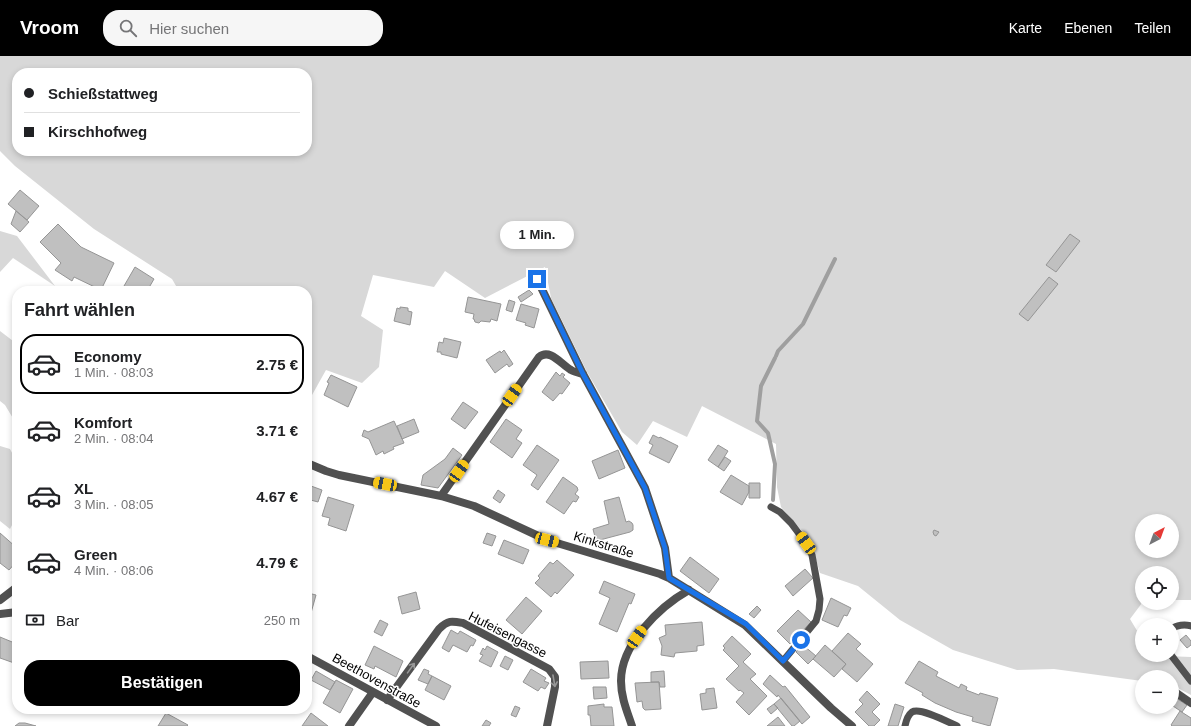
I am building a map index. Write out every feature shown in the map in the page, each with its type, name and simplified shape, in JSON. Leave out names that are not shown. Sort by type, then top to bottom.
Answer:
[{"type":"street","points":[[537,279],[583,374],[645,488],[665,548],[669,578]]},
{"type":"street","points":[[441,496],[539,357],[543,354],[548,354],[572,370],[583,374]]},
{"type":"street","name":"Kinkstraße","points":[[312,465],[339,475],[441,496],[474,506],[547,540],[669,578],[746,624],[836,713],[852,726]]},
{"type":"street","points":[[632,726],[622,696],[621,679],[624,662],[632,645],[643,629],[678,596],[689,590]]},
{"type":"street","points":[[0,600],[12,591]]},
{"type":"street","points":[[0,614],[12,613]]},
{"type":"street","name":"Hufeisengasse","points":[[388,700],[439,629],[452,621],[463,623],[549,669],[554,677],[555,687],[547,726]]},
{"type":"street","name":"Beethovenstraße","points":[[312,659],[436,726]]},
{"type":"street","points":[[349,726],[373,692]]},
{"type":"street","points":[[1179,695],[1191,703]]},
{"type":"lane","points":[[771,507],[780,512],[791,523],[806,543],[812,555],[820,599],[816,621],[783,661]]},
{"type":"lane","points":[[1179,626],[1191,626]]},
{"type":"lane","points":[[1176,662],[1191,681]]},
{"type":"lane","points":[[905,726],[907,718],[915,711],[922,712],[957,726]]},
{"type":"shaded area","points":[[0,56],[1191,56],[1191,600],[1179,600],[1179,566],[1135,566],[1135,610],[1137,610],[1130,619],[1135,627],[1135,662],[1179,662],[1179,657],[1191,657],[1191,695],[1179,689],[1179,670],[1135,670],[1135,680],[1054,669],[1017,670],[953,650],[900,620],[858,586],[820,573],[810,540],[781,507],[777,487],[776,444],[702,406],[687,437],[653,421],[637,445],[622,432],[587,372],[551,298],[545,267],[485,298],[445,271],[434,287],[373,275],[361,316],[383,330],[379,367],[362,383],[326,370],[312,395],[312,286],[176,286],[172,279],[94,229],[15,166],[0,151]]},
{"type":"shaded area","points":[[0,231],[17,236],[55,286],[13,258],[0,272]]},
{"type":"shaded area","points":[[0,331],[12,340],[12,417],[5,405],[0,401]]},
{"type":"shaded area","points":[[0,446],[10,449],[12,453],[12,525],[10,529],[0,521]]},
{"type":"building","points":[[20,190],[39,206],[27,220],[8,204]]},
{"type":"building","points":[[16,211],[29,222],[20,232],[11,224]]},
{"type":"building","points":[[58,224],[81,247],[114,263],[103,286],[93,286],[74,277],[72,281],[55,270],[61,263],[40,242]]},
{"type":"building","points":[[1070,234],[1080,241],[1056,272],[1046,265]]},
{"type":"building","points":[[135,267],[154,279],[150,286],[124,286]]},
{"type":"building","points":[[1049,277],[1058,284],[1028,321],[1019,314]]},
{"type":"building","points":[[529,290],[533,294],[521,302],[518,297]]},
{"type":"building","points":[[468,297],[501,304],[497,321],[491,319],[490,322],[475,322],[473,319],[474,314],[465,312]]},
{"type":"building","points":[[509,300],[515,302],[512,312],[506,310]]},
{"type":"building","points":[[521,304],[539,309],[534,328],[525,325],[526,323],[516,320]]},
{"type":"building","points":[[400,307],[408,308],[408,311],[412,312],[410,325],[394,321],[397,308],[400,309]]},
{"type":"building","points":[[444,338],[461,342],[457,358],[437,352],[439,342],[443,343]]},
{"type":"building","points":[[504,350],[513,364],[509,367],[507,364],[495,373],[486,360]]},
{"type":"building","points":[[556,372],[560,376],[562,373],[565,375],[563,377],[570,383],[562,394],[560,393],[553,401],[542,392]]},
{"type":"building","points":[[331,375],[357,387],[348,407],[324,395],[329,383],[327,382]]},
{"type":"building","points":[[463,402],[478,412],[465,429],[451,419]]},
{"type":"building","points":[[414,419],[419,432],[402,439],[397,426]]},
{"type":"building","points":[[506,419],[522,430],[516,439],[522,443],[512,458],[490,442]]},
{"type":"building","points":[[394,421],[404,443],[393,447],[394,449],[384,454],[383,451],[376,455],[369,439],[362,436],[364,430],[368,432]]},
{"type":"building","points":[[653,435],[678,446],[669,463],[649,453],[653,445],[649,443]]},
{"type":"building","points":[[537,445],[559,460],[538,490],[531,485],[537,475],[523,465]]},
{"type":"building","points":[[718,445],[728,451],[718,467],[708,460]]},
{"type":"building","points":[[453,448],[462,455],[438,488],[421,485],[423,475],[445,459]]},
{"type":"building","points":[[618,450],[625,468],[599,479],[592,461]]},
{"type":"building","points":[[725,457],[731,461],[724,471],[718,467]]},
{"type":"building","points":[[731,475],[749,486],[749,492],[742,505],[720,492]]},
{"type":"building","points":[[563,477],[577,487],[578,490],[575,494],[579,497],[576,502],[573,501],[564,514],[546,502]]},
{"type":"building","points":[[749,483],[760,483],[760,498],[749,498]]},
{"type":"building","points":[[312,486],[322,490],[318,502],[312,500]]},
{"type":"building","points":[[498,490],[505,495],[500,503],[493,498]]},
{"type":"building","points":[[328,497],[354,505],[346,531],[328,525],[330,518],[322,516]]},
{"type":"building","points":[[619,497],[626,522],[629,521],[632,523],[633,530],[596,541],[593,529],[609,524],[604,501]]},
{"type":"building","points":[[934,530],[939,532],[936,536],[933,532]]},
{"type":"building","points":[[0,533],[12,544],[12,567],[9,570],[0,563]]},
{"type":"building","points":[[487,533],[496,536],[492,546],[483,543]]},
{"type":"building","points":[[504,540],[529,550],[523,564],[498,554]]},
{"type":"building","points":[[690,557],[719,579],[709,593],[680,571]]},
{"type":"building","points":[[557,560],[574,575],[557,594],[555,592],[551,597],[535,583],[540,578],[538,576],[550,562],[553,564]]},
{"type":"building","points":[[805,569],[813,578],[793,596],[785,586]]},
{"type":"building","points":[[604,581],[635,594],[631,604],[629,603],[617,632],[599,624],[610,598],[599,593]]},
{"type":"building","points":[[416,592],[420,609],[402,614],[398,597]]},
{"type":"building","points":[[312,594],[316,595],[312,609]]},
{"type":"building","points":[[526,597],[542,611],[522,634],[506,620]]},
{"type":"building","points":[[831,598],[851,608],[847,616],[844,615],[838,627],[822,620]]},
{"type":"building","points":[[757,606],[761,610],[754,618],[749,614]]},
{"type":"building","points":[[798,610],[811,622],[790,644],[777,631]]},
{"type":"building","points":[[380,620],[388,624],[382,636],[374,632]]},
{"type":"building","points":[[702,622],[704,645],[697,646],[697,651],[675,653],[674,657],[661,655],[662,646],[659,638],[666,635],[665,625]]},
{"type":"building","points":[[451,630],[458,634],[460,631],[476,640],[467,652],[453,645],[449,652],[442,648]]},
{"type":"building","points":[[848,633],[861,644],[856,649],[873,664],[857,682],[842,669],[846,664],[832,651]]},
{"type":"building","points":[[1186,635],[1191,641],[1191,645],[1187,648],[1180,640]]},
{"type":"building","points":[[732,636],[751,654],[743,662],[756,674],[750,679],[767,696],[749,715],[736,702],[744,693],[740,690],[739,691],[726,679],[739,666],[723,650],[725,648],[723,646]]},
{"type":"building","points":[[0,637],[12,642],[12,662],[0,658]]},
{"type":"building","points":[[803,645],[816,656],[808,664],[796,652]]},
{"type":"building","points":[[825,645],[846,664],[834,677],[813,659]]},
{"type":"building","points":[[374,646],[403,661],[396,677],[375,666],[374,669],[365,665]]},
{"type":"building","points":[[487,646],[498,652],[491,667],[479,661],[483,655],[480,654],[483,648],[485,650]]},
{"type":"building","points":[[505,656],[513,660],[508,670],[500,666]]},
{"type":"building","points":[[608,661],[609,678],[581,679],[580,662]]},
{"type":"building","points":[[919,661],[938,672],[936,676],[959,688],[961,684],[967,687],[966,690],[979,695],[980,693],[998,698],[990,726],[972,721],[973,717],[935,703],[922,695],[923,693],[905,683]]},
{"type":"building","points":[[424,669],[429,671],[428,674],[432,676],[428,684],[418,680]]},
{"type":"building","points":[[531,669],[546,678],[544,681],[549,683],[545,689],[541,687],[538,691],[523,682]]},
{"type":"building","points":[[316,671],[335,682],[330,690],[312,681]]},
{"type":"building","points":[[664,671],[665,687],[660,687],[659,682],[651,682],[651,672]]},
{"type":"building","points":[[770,675],[783,687],[785,686],[810,717],[802,724],[778,695],[777,697],[763,684]]},
{"type":"building","points":[[432,676],[451,686],[444,700],[425,690]]},
{"type":"building","points":[[336,680],[353,689],[340,713],[323,703]]},
{"type":"building","points":[[659,682],[661,709],[645,710],[643,708],[642,701],[637,702],[635,683]]},
{"type":"building","points":[[593,687],[606,687],[607,698],[594,699]]},
{"type":"building","points":[[714,688],[717,708],[702,710],[700,694],[706,693],[706,689]]},
{"type":"building","points":[[867,691],[880,704],[872,712],[880,720],[874,726],[869,726],[855,712],[863,704],[859,700]]},
{"type":"building","points":[[781,698],[800,721],[794,726],[792,726],[774,704]]},
{"type":"building","points":[[1179,700],[1187,705],[1182,712],[1179,710]]},
{"type":"building","points":[[604,704],[604,707],[612,707],[614,726],[591,726],[590,715],[588,715],[588,706]]},
{"type":"building","points":[[774,704],[778,708],[771,714],[767,709]]},
{"type":"building","points":[[895,704],[904,707],[898,726],[888,726]]},
{"type":"building","points":[[515,706],[520,708],[516,717],[511,715]]},
{"type":"building","points":[[1180,711],[1191,718],[1191,726],[1171,725]]},
{"type":"building","points":[[165,714],[188,725],[187,726],[158,726]]},
{"type":"building","points":[[312,714],[328,726],[302,726]]},
{"type":"building","points":[[778,717],[785,726],[767,726]]},
{"type":"building","points":[[486,720],[491,723],[489,726],[482,726]]},
{"type":"building","points":[[19,723],[25,723],[36,726],[15,726]]},
{"type":"waterway","points":[[776,356],[778,351],[803,324],[835,259]]},
{"type":"waterway","points":[[773,500],[775,464],[768,433],[757,421],[761,386],[775,358]]},
{"type":"route","points":[[537,279],[583,374],[645,488],[665,548],[669,578],[746,624],[783,661],[801,640]]}]
